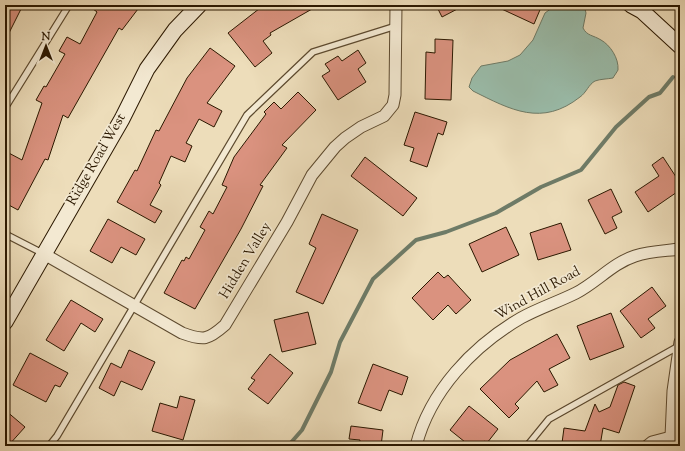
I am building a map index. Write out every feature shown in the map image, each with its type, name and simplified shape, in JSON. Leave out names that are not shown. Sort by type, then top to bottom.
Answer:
[{"type":"street","name":"Ridge Road West","points":[[5,322],[122,119],[147,69],[175,30],[199,5]]},
{"type":"street","name":"Hidden Valley","points":[[44,254],[182,333],[195,338],[205,339],[213,336],[225,325],[287,222],[312,175],[335,147],[345,138],[361,127],[384,116],[393,105],[395,95],[396,5]]},
{"type":"street","points":[[631,5],[642,11],[680,46]]},
{"type":"street","name":"Wind Hill Road","points":[[416,446],[419,434],[436,397],[468,357],[502,330],[523,317],[577,292],[616,264],[634,256],[656,251],[680,249]]},
{"type":"street","points":[[647,446],[652,442],[670,442],[672,391],[679,344]]},
{"type":"lane","points":[[5,108],[69,5]]},
{"type":"lane","points":[[49,446],[57,436],[133,305],[247,115],[313,52],[396,26]]},
{"type":"lane","name":"Hidden Valley","points":[[5,234],[44,254]]},
{"type":"lane","points":[[527,446],[549,419],[679,344]]},
{"type":"shaded area","points":[[556,5],[584,5],[586,13],[583,28],[588,34],[604,42],[611,49],[617,61],[618,70],[613,78],[595,81],[582,95],[566,106],[553,111],[539,113],[526,112],[500,104],[473,91],[469,87],[472,78],[481,66],[508,61],[520,55],[533,40],[545,13]]},
{"type":"building","points":[[5,5],[23,5],[5,41]]},
{"type":"building","points":[[88,5],[141,5],[122,30],[119,28],[68,118],[63,115],[48,160],[45,159],[18,210],[5,203],[5,180],[9,171],[5,169],[5,151],[22,160],[42,103],[36,100],[44,86],[46,87],[65,54],[59,51],[67,37],[80,44],[97,12]]},
{"type":"building","points":[[264,5],[319,5],[270,33],[271,35],[263,41],[272,53],[255,67],[228,33]]},
{"type":"building","points":[[436,5],[465,5],[442,17]]},
{"type":"building","points":[[493,5],[542,5],[534,24]]},
{"type":"building","points":[[435,39],[453,40],[451,100],[425,99],[426,52],[435,53]]},
{"type":"building","points":[[210,48],[235,66],[207,103],[222,111],[214,127],[199,119],[186,143],[192,146],[185,162],[171,156],[159,183],[161,185],[150,205],[162,211],[155,223],[117,202],[135,170],[137,171],[156,130],[159,131],[187,78]]},
{"type":"building","points":[[358,50],[366,63],[358,69],[366,82],[338,100],[322,76],[330,71],[325,64],[338,56],[342,61]]},
{"type":"building","points":[[298,92],[316,110],[282,145],[287,148],[260,185],[263,186],[241,229],[195,309],[164,293],[182,260],[184,261],[186,257],[189,259],[205,230],[200,227],[209,211],[213,214],[227,187],[222,185],[234,157],[266,114],[264,112],[274,102],[281,109]]},
{"type":"building","points":[[415,112],[447,122],[443,135],[438,133],[427,167],[410,161],[414,148],[404,145]]},
{"type":"building","points":[[365,157],[417,198],[403,216],[351,176]]},
{"type":"building","points":[[663,157],[680,183],[680,190],[648,212],[635,192],[659,176],[652,165]]},
{"type":"building","points":[[611,189],[622,212],[612,217],[617,228],[605,234],[588,200]]},
{"type":"building","points":[[322,214],[358,230],[323,304],[296,292],[316,248],[309,244]]},
{"type":"building","points":[[108,219],[145,239],[136,255],[121,247],[112,263],[90,251]]},
{"type":"building","points":[[561,223],[571,250],[538,260],[530,233]]},
{"type":"building","points":[[506,227],[519,255],[482,272],[469,244]]},
{"type":"building","points":[[438,272],[444,278],[448,275],[471,300],[456,314],[448,305],[433,320],[412,298]]},
{"type":"building","points":[[652,287],[666,306],[648,319],[655,328],[641,338],[620,311]]},
{"type":"building","points":[[71,300],[103,319],[95,332],[81,323],[64,351],[46,340]]},
{"type":"building","points":[[308,312],[316,344],[282,352],[274,320]]},
{"type":"building","points":[[611,313],[624,347],[590,360],[577,326]]},
{"type":"building","points":[[557,334],[570,358],[549,369],[558,385],[544,392],[537,381],[515,404],[519,408],[509,418],[480,389],[510,360]]},
{"type":"building","points":[[129,350],[155,362],[142,390],[121,381],[114,396],[99,388],[111,363],[121,368]]},
{"type":"building","points":[[30,353],[68,373],[60,387],[55,385],[46,402],[13,385]]},
{"type":"building","points":[[270,354],[293,373],[268,404],[248,389],[255,380],[251,378]]},
{"type":"building","points":[[373,364],[408,377],[402,395],[389,390],[381,411],[358,403]]},
{"type":"building","points":[[624,382],[635,386],[619,433],[603,428],[600,446],[576,446],[562,443],[564,428],[585,431],[595,404],[599,412],[610,407],[618,385]]},
{"type":"building","points":[[180,396],[195,400],[183,440],[152,431],[160,403],[177,408]]},
{"type":"building","points":[[469,406],[498,429],[487,443],[484,441],[480,446],[470,446],[450,430]]},
{"type":"building","points":[[5,410],[25,427],[8,446],[5,446]]},
{"type":"building","points":[[351,426],[383,430],[381,446],[359,446],[360,440],[349,439]]},
{"type":"waterway","points":[[288,446],[302,430],[331,372],[340,342],[373,279],[416,240],[446,232],[496,213],[541,187],[581,170],[616,127],[649,97],[660,93],[673,77]]}]
